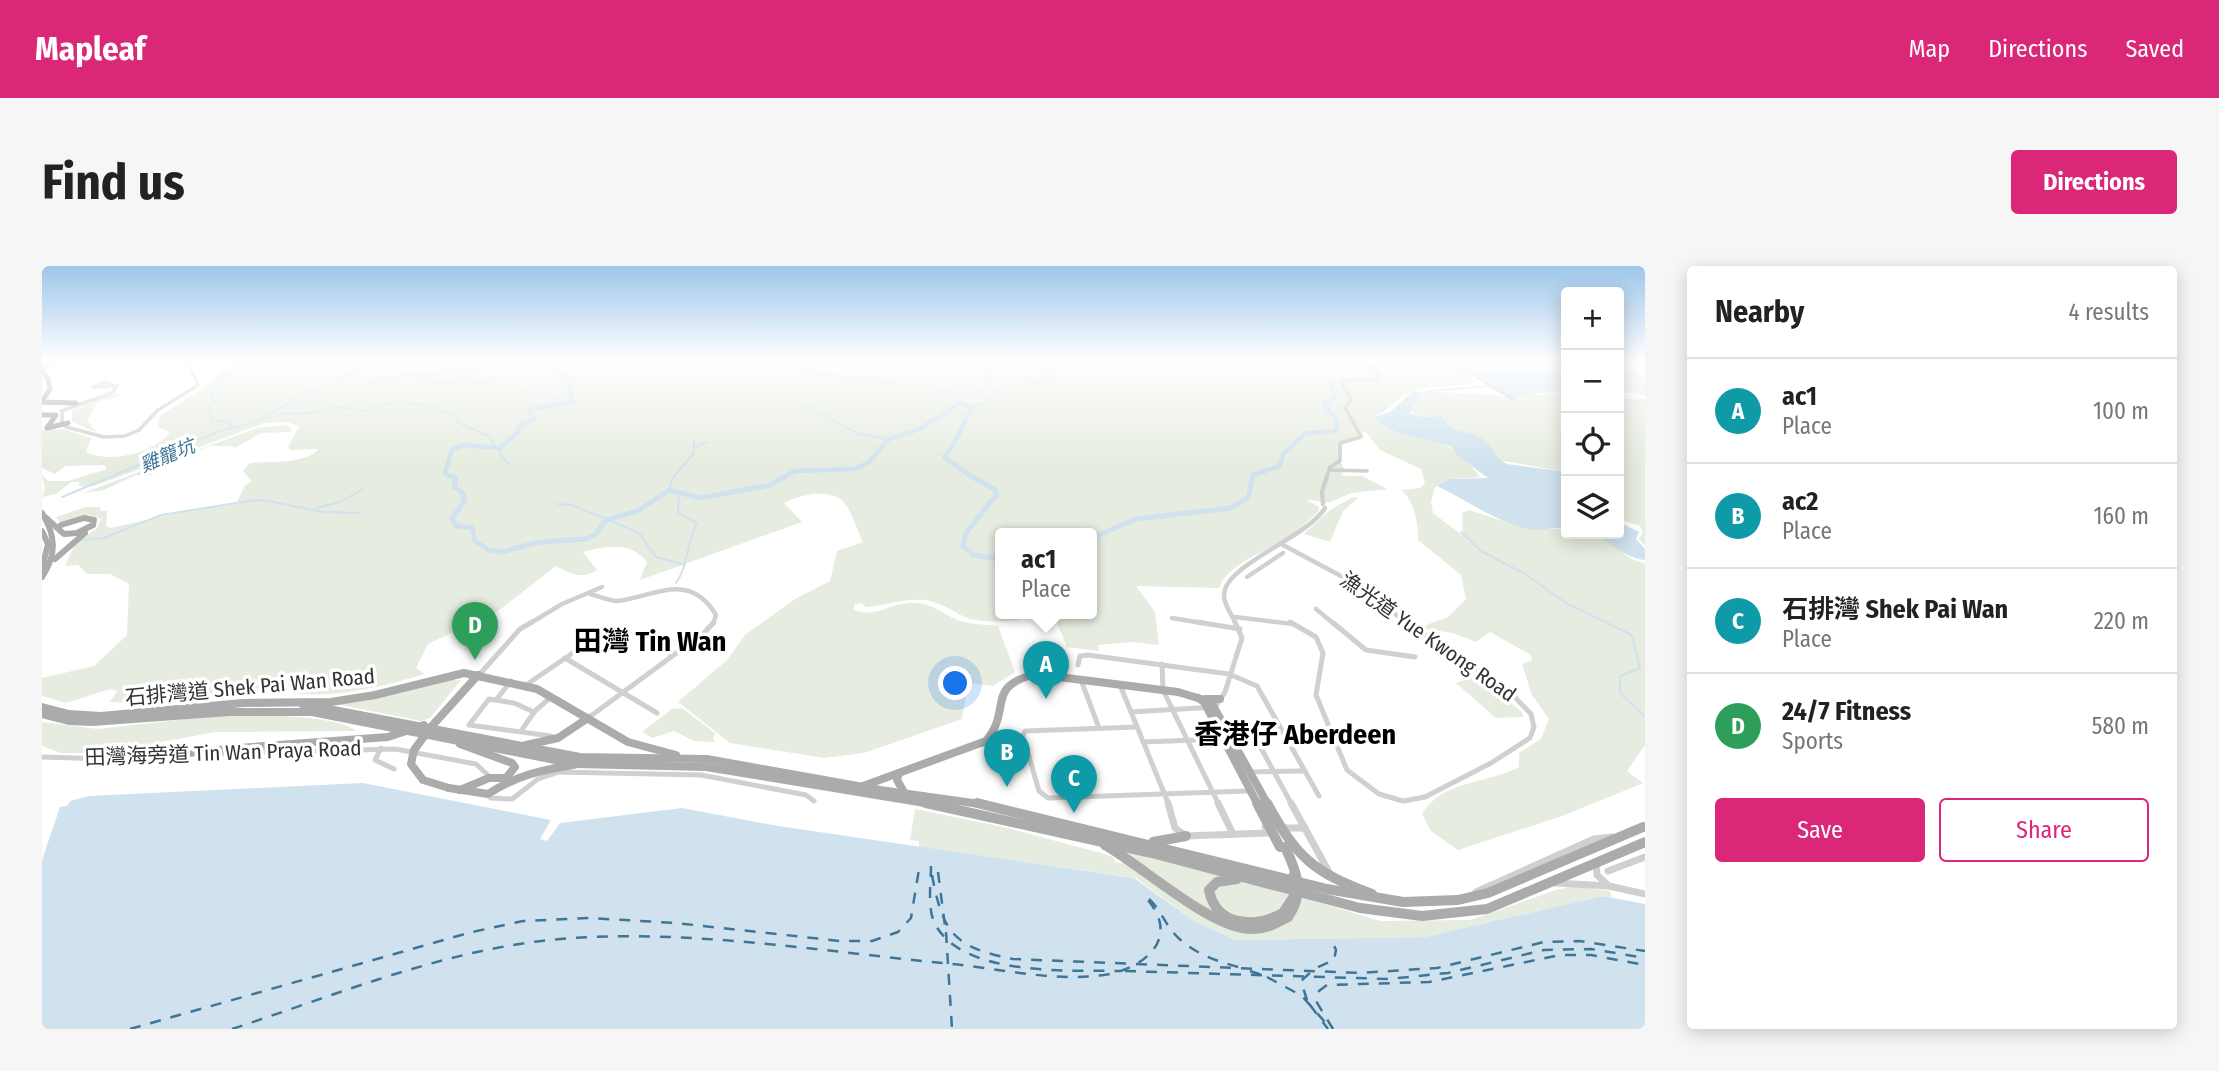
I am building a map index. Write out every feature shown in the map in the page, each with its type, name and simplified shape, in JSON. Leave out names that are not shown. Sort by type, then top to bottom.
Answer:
[{"type":"main road","points":[[42,400],[76,403]]},
{"type":"main road","points":[[44,408],[63,410]]},
{"type":"main road","points":[[42,415],[56,415],[47,428],[66,424]]},
{"type":"main road","points":[[44,515],[64,534],[83,531],[93,525]]},
{"type":"main road","points":[[44,515],[55,542],[52,562]]},
{"type":"main road","points":[[42,577],[52,562],[93,525],[94,520],[87,518],[61,525]]},
{"type":"main road","points":[[42,531],[45,544],[42,568]]},
{"type":"main road","points":[[862,786],[981,744],[996,731],[1003,690],[1007,684],[1030,674],[1163,690],[1206,699],[1220,698]]},
{"type":"main road","name":"石排灣道 Shek Pai Wan Road","points":[[42,707],[76,715],[101,716],[243,703],[302,704],[375,695],[446,675],[479,675],[526,685],[552,697],[632,744],[693,758]]},
{"type":"main road","points":[[479,675],[447,707],[414,750],[411,764],[424,780],[460,790],[490,786],[535,771],[575,764]]},
{"type":"main road","points":[[1195,696],[1211,708],[1225,726],[1282,847]]},
{"type":"main road","points":[[1101,843],[1144,868],[1203,913],[1220,921],[1254,929],[1272,926],[1297,905],[1300,890],[1296,870],[1236,767],[1206,699]]},
{"type":"main road","points":[[302,704],[594,759],[693,758],[983,804],[1386,900],[1423,903],[1468,898],[1505,887],[1644,826]]},
{"type":"main road","name":"石排灣道 Shek Pai Wan Road","points":[[42,714],[69,721],[92,722],[242,709],[282,709],[312,712],[454,741]]},
{"type":"main road","points":[[167,755],[387,737],[412,732],[440,716]]},
{"type":"main road","points":[[522,746],[558,738],[588,718]]},
{"type":"main road","points":[[454,741],[514,765],[510,775],[490,786]]},
{"type":"main road","points":[[454,741],[575,764],[706,767],[956,808],[1370,910],[1422,916],[1487,909],[1645,842]]},
{"type":"main road","points":[[899,774],[897,780],[904,792]]},
{"type":"main road","points":[[1250,775],[1301,856],[1332,878],[1386,900]]},
{"type":"main road","points":[[1148,842],[1186,836]]},
{"type":"main road","points":[[1248,880],[1229,879],[1214,884],[1209,894],[1215,908],[1231,919],[1252,924],[1285,915]]},
{"type":"street","points":[[103,396],[76,403],[63,410],[66,424],[111,438],[139,430],[158,410],[181,396]]},
{"type":"street","points":[[1131,712],[1211,708],[1220,698],[1242,638],[1235,617],[1223,596],[1225,587],[1246,567],[1283,545],[1323,514],[1322,492],[1329,470],[1340,461],[1340,443],[1361,437],[1345,407],[1351,400],[1348,396]]},
{"type":"street","points":[[1507,396],[1512,399]]},
{"type":"street","points":[[1329,470],[1367,471]]},
{"type":"street","name":"漁光道 Yue Kwong Road","points":[[1235,617],[1288,621],[1316,637],[1323,653],[1316,695],[1348,770],[1363,785],[1379,794],[1403,801],[1425,797],[1491,763],[1530,738],[1534,727],[1531,714],[1508,690],[1402,620],[1356,584],[1283,545]]},
{"type":"street","points":[[1247,577],[1283,553]]},
{"type":"street","points":[[479,675],[520,629],[562,604],[602,587]]},
{"type":"street","points":[[588,718],[713,624],[716,612],[708,602],[675,589],[615,601],[590,594]]},
{"type":"street","points":[[1316,609],[1366,650],[1415,657]]},
{"type":"street","points":[[1172,618],[1240,629]]},
{"type":"street","points":[[634,633],[673,655]]},
{"type":"street","points":[[526,685],[586,644]]},
{"type":"street","points":[[1078,665],[1079,658],[1083,655],[1229,674],[1255,683],[1319,796]]},
{"type":"street","points":[[565,659],[657,713]]},
{"type":"street","points":[[1162,664],[1163,690],[1233,834]]},
{"type":"street","points":[[1081,680],[1099,728]]},
{"type":"street","points":[[511,681],[469,725],[551,736]]},
{"type":"street","points":[[1120,685],[1165,794],[1173,825],[1186,836],[1268,833],[1236,767]]},
{"type":"street","points":[[521,731],[534,712],[552,697]]},
{"type":"street","points":[[492,699],[534,712]]},
{"type":"street","points":[[1225,726],[1277,722]]},
{"type":"street","points":[[1249,726],[1332,878]]},
{"type":"street","points":[[1137,727],[1025,731],[1023,736],[1039,791],[1044,797],[1247,791]]},
{"type":"street","points":[[1143,741],[1223,739]]},
{"type":"street","points":[[981,744],[1027,751]]},
{"type":"street","points":[[381,748],[375,760],[394,769]]},
{"type":"street","name":"田灣海旁道 Tin Wan Praya Road","points":[[42,757],[107,759],[381,748],[476,764],[490,786]]},
{"type":"street","points":[[1250,775],[1304,771]]},
{"type":"street","points":[[490,786],[515,798],[549,774],[573,772],[621,776],[701,775],[806,795],[814,801]]},
{"type":"street","points":[[1281,828],[1305,828]]},
{"type":"street","points":[[1608,872],[1645,857]]},
{"type":"street","points":[[1596,864],[1597,875],[1609,886]]},
{"type":"street","points":[[1549,883],[1609,886],[1645,894]]},
{"type":"shaded area","points":[[109,396],[122,396],[98,402],[87,420],[96,432],[72,422],[72,410]]},
{"type":"shaded area","points":[[191,396],[1404,396],[1376,416],[1401,432],[1451,448],[1480,477],[1449,479],[1435,487],[1431,502],[1433,513],[1463,536],[1462,513],[1469,510],[1528,529],[1561,529],[1561,539],[1604,539],[1630,558],[1645,563],[1645,745],[1627,771],[1643,783],[1565,815],[1458,850],[1431,831],[1422,814],[1431,803],[1453,789],[1519,767],[1519,753],[1541,739],[1549,719],[1532,695],[1522,664],[1532,660],[1531,655],[1490,632],[1476,642],[1453,633],[1418,628],[1448,617],[1466,599],[1461,575],[1418,540],[1413,506],[1401,490],[1420,488],[1425,483],[1421,469],[1380,450],[1365,431],[1362,432],[1364,436],[1342,445],[1341,463],[1346,472],[1341,473],[1343,476],[1362,476],[1387,489],[1351,493],[1329,503],[1306,499],[1319,507],[1319,511],[1285,539],[1238,565],[1219,588],[1136,586],[1155,612],[1159,645],[1132,642],[1098,645],[1099,651],[1067,647],[1055,619],[1097,619],[1097,528],[995,528],[995,619],[1023,619],[981,621],[925,600],[866,607],[861,603],[854,605],[854,610],[868,613],[901,604],[924,604],[964,622],[998,626],[1015,672],[993,686],[968,683],[962,719],[864,753],[824,758],[730,743],[678,702],[727,660],[745,635],[795,599],[830,581],[837,551],[863,542],[843,501],[822,494],[805,495],[784,503],[802,522],[640,580],[647,562],[633,551],[609,547],[583,552],[597,570],[581,575],[556,566],[498,611],[428,644],[416,668],[425,674],[394,683],[347,692],[299,694],[295,693],[297,683],[285,679],[241,694],[147,704],[110,702],[117,691],[110,689],[66,703],[42,696],[42,678],[94,666],[127,635],[129,584],[110,574],[87,574],[78,565],[65,566],[75,544],[97,528],[101,519],[89,515],[60,523],[56,517],[86,507],[101,507],[100,511],[107,511],[106,526],[110,528],[190,510],[236,504],[245,485],[252,482],[243,471],[250,463],[296,460],[319,449],[290,450],[288,447],[299,426],[287,422],[265,423],[94,486],[78,486],[80,482],[71,482],[56,494],[42,497],[45,489],[42,475],[48,481],[68,481],[107,469],[104,465],[65,466],[55,474],[42,468],[42,430],[63,429],[91,438],[86,452],[119,457],[153,446],[170,433],[157,426],[160,416]]},
{"type":"shaded area","points":[[1420,396],[1496,396],[1512,399],[1515,396],[1561,396],[1561,471],[1499,460],[1485,440],[1450,427],[1437,416],[1421,417],[1409,411]]},
{"type":"shaded area","points":[[1624,399],[1645,399],[1645,546],[1639,539],[1643,532],[1640,526],[1624,521]]},
{"type":"shaded area","points":[[283,425],[291,427],[291,432],[261,433],[231,450],[235,446],[210,446],[166,464],[152,475],[136,475],[104,490],[83,493],[257,428]]},
{"type":"shaded area","points":[[1353,497],[1358,498],[1343,511],[1330,542],[1304,534],[1330,510]]},
{"type":"shaded area","points":[[1476,676],[1522,712],[1523,717],[1496,718],[1456,683]]},
{"type":"shaded area","points":[[445,680],[461,680],[430,718],[421,721],[336,704]]},
{"type":"shaded area","points":[[682,708],[716,734],[713,737],[715,742],[694,741],[674,731],[652,738],[642,732],[672,709]]},
{"type":"shaded area","points":[[230,714],[316,719],[347,726],[356,731],[216,732],[101,753],[61,753],[42,746],[42,722],[98,729]]},
{"type":"shaded area","points":[[915,809],[1008,828],[1108,855],[1114,858],[1115,862],[1123,863],[1122,852],[1125,851],[1289,893],[1380,921],[1471,920],[1574,886],[1610,891],[1612,897],[1603,896],[1425,937],[1236,940],[1194,921],[1136,878],[919,847],[919,841],[910,840]]},
{"type":"water","points":[[1408,396],[1420,396],[1409,413],[1421,417],[1442,416],[1452,428],[1483,439],[1507,464],[1561,471],[1561,528],[1533,530],[1516,526],[1437,486],[1449,479],[1488,478],[1458,456],[1451,446],[1399,433],[1381,424],[1375,417],[1390,412]]},
{"type":"water","points":[[1624,524],[1639,532],[1636,539],[1645,549],[1645,560],[1630,556],[1602,539],[1624,539]]},
{"type":"water","points":[[363,783],[551,820],[540,839],[547,841],[560,823],[682,808],[778,826],[1134,878],[1194,921],[1236,940],[1425,937],[1603,896],[1645,904],[1645,1029],[42,1029],[42,860],[60,807],[89,796]]},
{"type":"waterway","name":"雞籠坑","points":[[62,497],[220,431],[256,422],[301,396]]},
{"type":"waterway","points":[[544,396],[565,401]]},
{"type":"waterway","points":[[456,478],[445,474],[452,449],[464,445],[500,448],[517,433],[520,425],[535,419],[529,413],[531,409],[573,402],[571,396]]},
{"type":"waterway","points":[[964,396],[970,396]]},
{"type":"waterway","points":[[972,406],[986,403],[993,396]]},
{"type":"waterway","points":[[1252,478],[1253,475],[1280,466],[1283,454],[1306,433],[1337,431],[1337,420],[1323,404],[1335,396]]},
{"type":"waterway","points":[[210,397],[214,400],[209,407],[213,420],[232,423],[230,428]]},
{"type":"waterway","points":[[275,414],[308,413],[339,407],[363,411],[399,401],[432,407],[453,415],[460,424],[489,436],[502,456]]},
{"type":"waterway","points":[[782,478],[795,471],[855,469],[868,463],[889,439],[920,429],[960,403],[973,408],[944,457],[973,478]]},
{"type":"waterway","points":[[806,405],[856,433],[888,439]]},
{"type":"waterway","points":[[684,565],[697,523],[678,513],[679,494],[669,489],[674,476],[694,453],[694,441]]},
{"type":"waterway","points":[[695,447],[707,442]]},
{"type":"waterway","points":[[502,458],[510,464]]},
{"type":"waterway","points":[[451,476],[456,478]]},
{"type":"waterway","points":[[456,478],[454,487],[462,492],[465,500],[452,519],[457,526],[472,528],[475,541],[489,550],[501,552],[540,542],[586,539],[596,534],[606,520],[638,511],[669,490],[701,498],[770,485],[786,476]]},
{"type":"waterway","points":[[971,476],[994,489],[997,494],[966,533],[963,546],[973,555],[995,558]]},
{"type":"waterway","points":[[1097,536],[1136,519],[1231,508],[1248,498],[1253,476]]},
{"type":"waterway","points":[[316,508],[340,502],[363,489]]},
{"type":"waterway","points":[[82,540],[104,538],[161,515],[249,501],[264,500],[323,512],[360,513]]},
{"type":"waterway","points":[[557,504],[571,505],[607,519]]},
{"type":"waterway","points":[[609,520],[639,533],[656,557],[684,565]]},
{"type":"waterway","points":[[1461,532],[1481,551],[1525,574],[1566,603],[1632,635],[1640,668],[1620,676],[1620,693],[1645,717]]},
{"type":"waterway","points":[[676,583],[684,565]]},
{"type":"ferry route","points":[[130,1029],[472,932],[523,921],[589,918],[676,923],[840,941],[872,941],[898,932],[911,918],[920,863]]},
{"type":"ferry route","points":[[931,866],[930,903],[933,918],[946,938]]},
{"type":"ferry route","points":[[938,872],[944,917]]},
{"type":"ferry route","points":[[932,875],[944,917]]},
{"type":"ferry route","points":[[1136,964],[1146,958],[1160,937],[1156,911],[1145,897]]},
{"type":"ferry route","points":[[1149,899],[1179,939],[1195,951],[1242,968]]},
{"type":"ferry route","points":[[944,917],[954,935],[964,943],[1013,959],[1136,964]]},
{"type":"ferry route","points":[[944,917],[945,926]]},
{"type":"ferry route","points":[[946,932],[946,938]]},
{"type":"ferry route","points":[[232,1029],[443,960],[529,942],[620,936],[668,937],[810,948],[948,964]]},
{"type":"ferry route","points":[[946,938],[969,954],[992,962],[1046,970],[1120,971]]},
{"type":"ferry route","points":[[946,938],[948,964]]},
{"type":"ferry route","points":[[1312,971],[1334,960],[1336,950],[1331,939]]},
{"type":"ferry route","points":[[1312,971],[1360,973],[1437,968],[1544,942],[1579,941],[1645,951]]},
{"type":"ferry route","points":[[1306,977],[1388,979],[1448,973],[1544,950],[1591,949],[1645,958]]},
{"type":"ferry route","points":[[1333,1029],[1316,1001],[1319,991],[1327,985],[1429,982],[1560,955],[1591,955],[1645,965]]},
{"type":"ferry route","points":[[948,964],[1066,977],[1104,975],[1120,971]]},
{"type":"ferry route","points":[[948,964],[952,1029]]},
{"type":"ferry route","points":[[1120,971],[1136,964]]},
{"type":"ferry route","points":[[1136,964],[1312,971]]},
{"type":"ferry route","points":[[1125,971],[1306,977]]},
{"type":"ferry route","points":[[1250,971],[1262,975]]},
{"type":"ferry route","points":[[1306,977],[1312,971]]},
{"type":"ferry route","points":[[1267,977],[1302,996],[1311,1006]]},
{"type":"ferry route","points":[[1306,977],[1301,981],[1307,1000]]},
{"type":"ferry route","points":[[1311,1006],[1331,1029]]},
{"type":"ferry route","points":[[1311,1006],[1328,1029]]},
{"type":"place","name":"24/7 Fitness","points":[[475,660]]},
{"type":"place","name":"ac1","points":[[1046,699]]},
{"type":"place","name":"ac2","points":[[1007,787]]},
{"type":"place","name":"石排灣 Shek Pai Wan","points":[[1074,813]]},
{"type":"district","name":"田灣 Tin Wan","points":[[650,641]]},
{"type":"district","name":"香港仔 Aberdeen","points":[[1295,734]]}]
